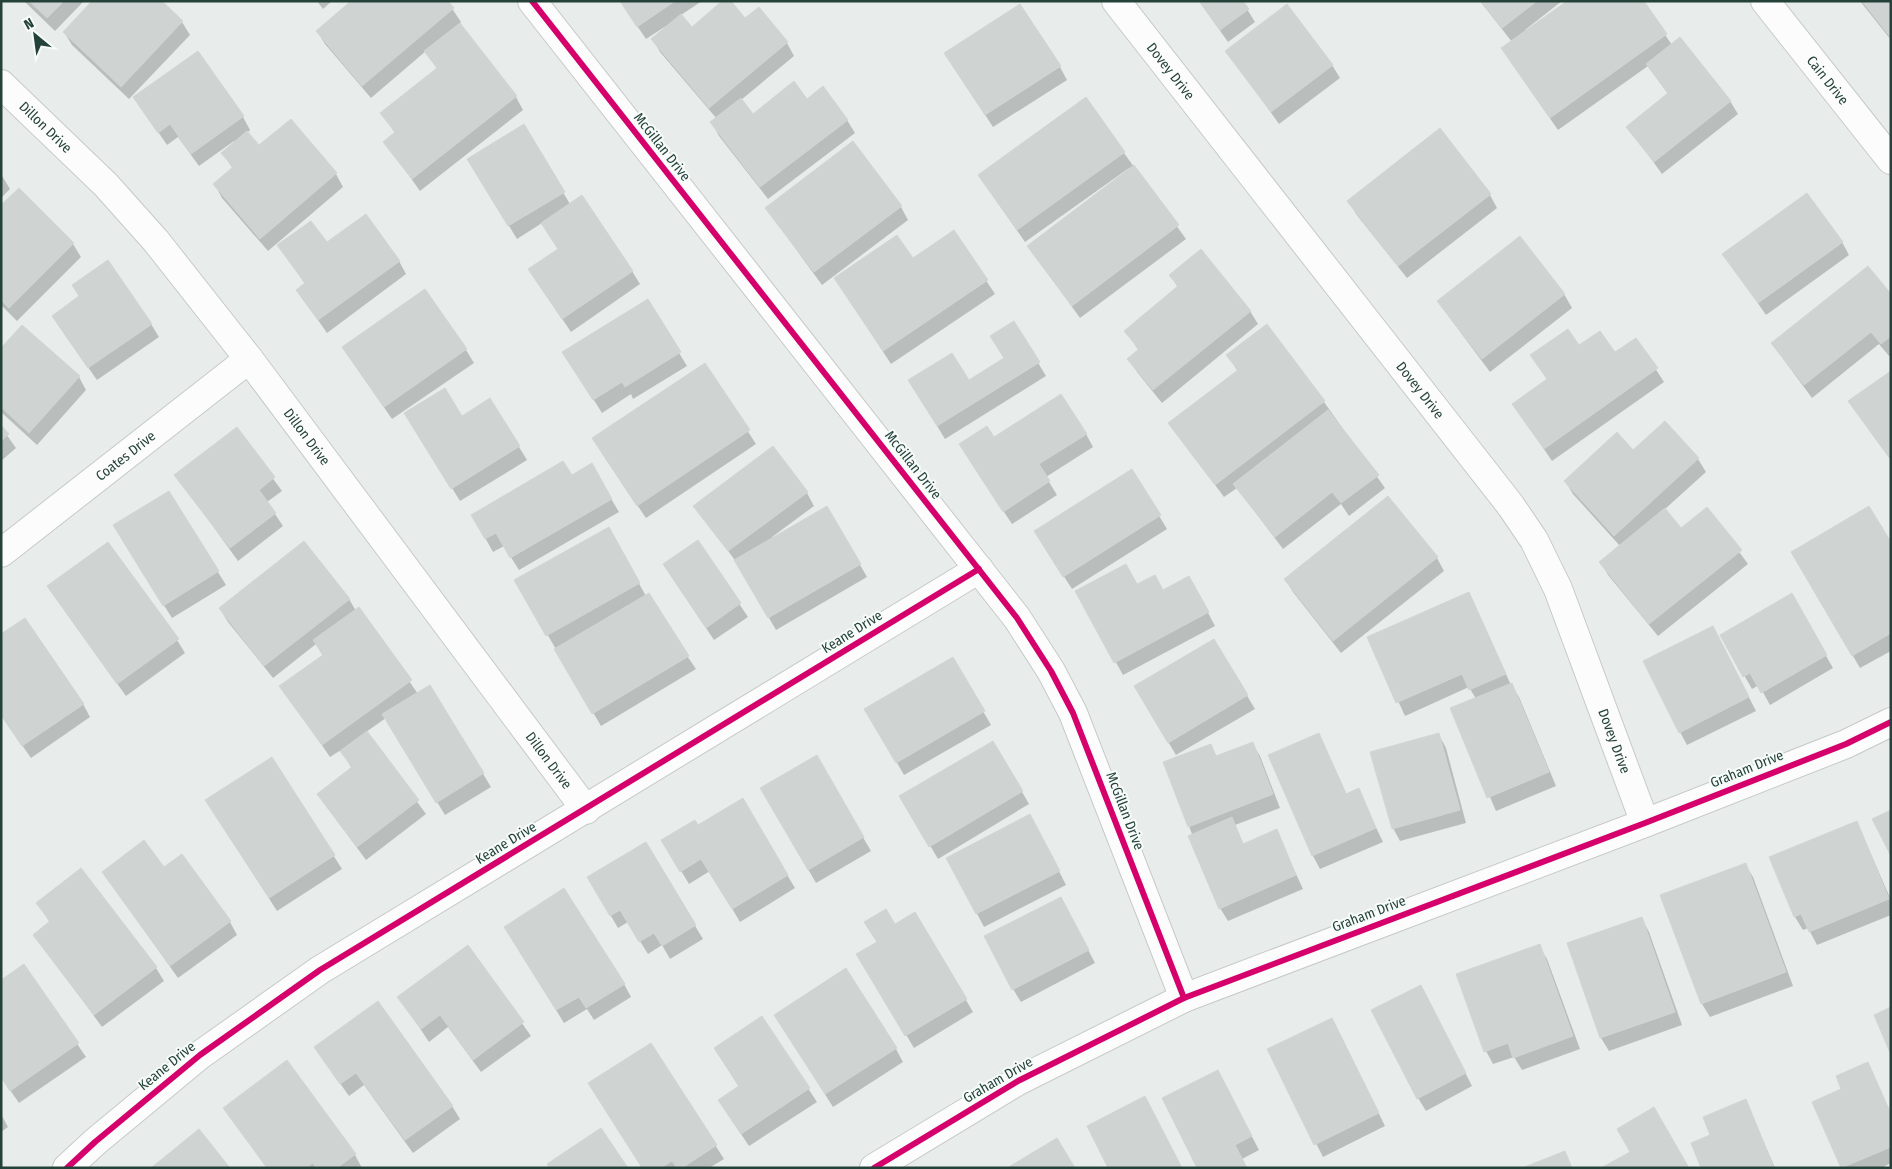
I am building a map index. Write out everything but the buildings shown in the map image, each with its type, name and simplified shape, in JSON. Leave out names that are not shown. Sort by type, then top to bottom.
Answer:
[{"type":"street","name":"McGillan Drive","points":[[532,1],[1017,618],[1051,671],[1072,713],[1184,998]]},
{"type":"street","name":"Dovey Drive","points":[[1116,1],[1505,499],[1534,540],[1558,589],[1645,823]]},
{"type":"street","name":"Cain Drive","points":[[1765,1],[1891,160]]},
{"type":"street","name":"Dillon Drive","points":[[1,84],[106,185],[156,241],[249,359],[586,810]]},
{"type":"street","name":"Coates Drive","points":[[1,553],[249,359]]},
{"type":"street","name":"Keane Drive","points":[[67,1168],[144,1100],[257,1013],[320,970],[586,810],[979,569]]},
{"type":"street","name":"Graham Drive","points":[[874,1168],[1018,1081],[1184,998],[1645,823],[1846,744],[1891,722]]},
{"type":"cycle path","points":[[532,1],[1017,618],[1051,671],[1073,713],[1184,998]]},
{"type":"cycle path","points":[[67,1168],[95,1142],[200,1055],[320,970],[979,569]]},
{"type":"cycle path","points":[[874,1168],[1018,1081],[1184,998],[1645,823],[1846,744],[1891,722]]}]
